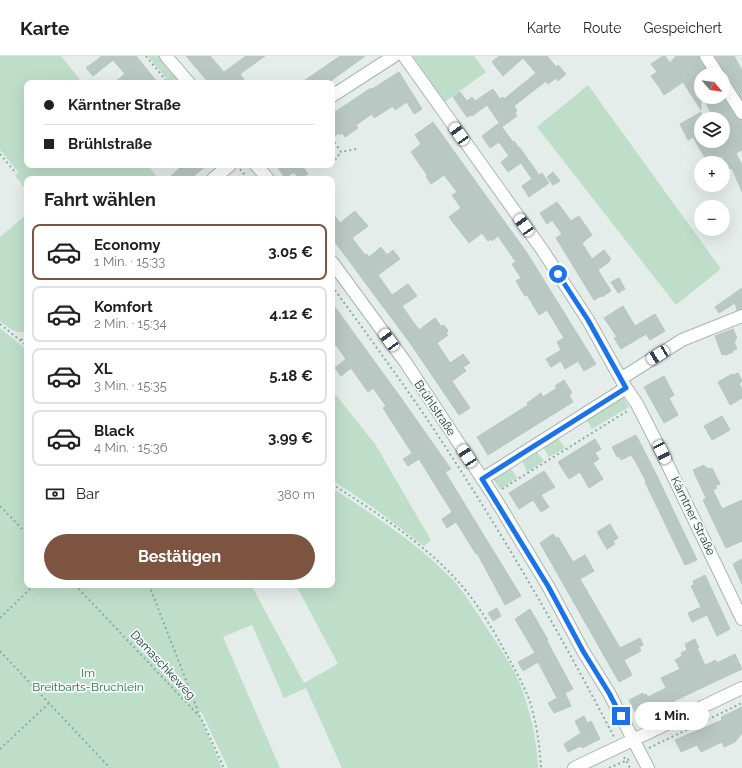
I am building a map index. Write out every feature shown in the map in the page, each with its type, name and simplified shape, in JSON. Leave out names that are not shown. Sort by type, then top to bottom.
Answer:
[{"type":"street","points":[[166,56],[186,80]]},
{"type":"street","points":[[335,94],[394,56]]},
{"type":"street","name":"Kärntner Straße","points":[[404,56],[547,257],[588,320],[624,383],[638,404],[697,522],[742,619]]},
{"type":"street","points":[[706,56],[714,68]]},
{"type":"street","points":[[730,94],[742,113]]},
{"type":"street","points":[[217,176],[226,168]]},
{"type":"street","points":[[259,168],[265,176]]},
{"type":"street","name":"Brühlstraße","points":[[335,266],[406,363],[492,495],[548,586],[583,651],[609,693],[648,768]]},
{"type":"street","points":[[482,479],[624,383],[682,340],[742,316]]},
{"type":"street","points":[[574,768],[742,688]]},
{"type":"path","points":[[146,56],[166,80]]},
{"type":"path","points":[[335,143],[341,152]]},
{"type":"path","points":[[335,160],[341,152],[356,148]]},
{"type":"path","points":[[0,154],[15,172]]},
{"type":"path","points":[[239,168],[246,176]]},
{"type":"path","points":[[335,290],[425,417],[480,503],[535,594],[618,746]]},
{"type":"path","points":[[0,324],[24,343]]},
{"type":"path","points":[[492,495],[638,404]]},
{"type":"path","points":[[335,486],[367,506],[428,553],[451,575],[476,603],[501,644],[524,688],[534,716],[541,768]]},
{"type":"path","points":[[0,506],[24,531]]},
{"type":"path","points":[[0,618],[31,588]]},
{"type":"path","name":"Damaschkeweg","points":[[78,588],[201,718],[224,768]]},
{"type":"path","points":[[150,588],[201,718]]},
{"type":"path","points":[[0,651],[110,768]]},
{"type":"path","points":[[0,749],[49,703]]},
{"type":"path","points":[[609,768],[641,754],[649,748],[742,703]]},
{"type":"green space","points":[[0,56],[61,56],[81,80],[24,80],[24,168],[150,168],[156,176],[24,176],[24,187],[15,176],[18,172],[0,150]]},
{"type":"green space","points":[[148,56],[160,56],[180,80],[168,80]]},
{"type":"green space","points":[[413,56],[474,56],[486,72],[445,102]]},
{"type":"green space","points":[[588,85],[694,232],[694,236],[697,236],[721,269],[676,305],[537,127]]},
{"type":"green space","points":[[24,217],[23,332],[13,330],[0,321],[0,237]]},
{"type":"green space","name":"Im Breitbarts-Bruchlein","points":[[0,328],[24,348],[24,588],[253,588],[304,683],[338,664],[298,588],[335,588],[335,490],[380,519],[410,542],[453,580],[462,591],[504,654],[519,682],[532,724],[538,768],[342,768],[306,688],[284,698],[252,625],[223,637],[280,768],[228,768],[202,713],[197,709],[222,768],[0,768]]},
{"type":"green space","points":[[335,394],[375,444],[431,540],[424,546],[374,508],[335,482]]},
{"type":"green space","points":[[623,397],[629,407],[592,429],[586,419]]},
{"type":"green space","points":[[558,438],[565,448],[549,457],[543,447]]},
{"type":"green space","points":[[536,451],[544,461],[527,472],[522,460]]},
{"type":"green space","points":[[510,467],[517,478],[500,489],[494,480],[495,477]]},
{"type":"building","points":[[102,56],[136,56],[156,80],[118,80],[125,74],[113,60],[93,76],[86,68]]},
{"type":"building","points":[[186,56],[210,56],[224,72],[246,56],[265,56],[240,74],[244,80],[206,80]]},
{"type":"building","points":[[340,56],[365,56],[332,80],[305,80]]},
{"type":"building","points":[[499,56],[547,56],[556,67],[558,65],[566,74],[558,81],[556,78],[548,84],[546,81],[514,106],[517,111],[515,113],[517,116],[502,127],[487,105],[472,116],[467,117],[453,97],[460,92],[467,101],[472,97],[475,101],[493,89],[500,99],[503,97],[504,99],[536,73],[523,58],[503,76],[492,62]]},
{"type":"building","points":[[663,56],[665,56],[670,63],[676,56],[699,56],[705,68],[694,68],[694,99],[683,82],[664,95],[651,76],[657,72],[651,64]]},
{"type":"building","points":[[715,56],[734,56],[742,70],[742,99],[730,81],[730,68],[722,68]]},
{"type":"building","points":[[399,72],[422,109],[414,114],[407,102],[395,110],[393,106],[374,118],[372,114],[356,125],[358,128],[345,137],[342,133],[335,136],[335,112],[371,88],[372,89]]},
{"type":"building","points":[[697,104],[701,104],[701,110]]},
{"type":"building","points":[[706,104],[728,104],[736,117],[742,120],[742,150],[736,153],[742,165],[742,192],[732,168],[730,169],[730,156],[704,156],[699,148],[730,148],[730,112],[710,112]]},
{"type":"building","points":[[694,116],[694,139],[693,137],[688,140],[680,124]]},
{"type":"building","points":[[433,122],[527,253],[596,364],[584,371],[578,361],[565,369],[561,361],[551,367],[546,359],[561,350],[557,342],[564,338],[547,310],[539,315],[527,295],[525,296],[516,281],[521,278],[512,264],[516,262],[498,236],[492,241],[491,239],[488,241],[482,233],[469,243],[449,217],[461,208],[452,195],[457,192],[444,175],[431,184],[426,176],[427,175],[411,152],[421,144],[415,135]]},
{"type":"building","points":[[499,123],[513,142],[514,141],[520,148],[539,175],[542,173],[549,183],[529,197],[522,186],[532,179],[521,163],[508,172],[501,162],[509,156],[499,142],[490,148],[482,136]]},
{"type":"building","points":[[180,168],[203,168],[194,176],[171,176]]},
{"type":"building","points":[[278,168],[304,168],[308,174],[304,176],[297,176],[294,172],[288,176],[284,176]]},
{"type":"building","points":[[553,172],[560,181],[553,185],[547,177]]},
{"type":"building","points":[[557,202],[571,221],[579,216],[592,235],[582,243],[592,259],[604,250],[611,259],[598,270],[611,291],[602,297],[601,296],[594,300],[556,238],[562,234],[552,220],[547,224],[540,213]]},
{"type":"building","points":[[355,211],[368,226],[352,238],[365,255],[367,254],[369,257],[381,247],[387,255],[393,250],[400,259],[378,275],[392,295],[408,284],[417,296],[402,306],[419,330],[435,318],[441,326],[444,325],[448,331],[446,333],[448,335],[437,343],[450,363],[463,354],[470,363],[463,367],[466,371],[452,381],[470,408],[459,415],[410,343],[335,242],[335,216],[340,223]]},
{"type":"building","points":[[619,278],[625,289],[618,293],[611,282]]},
{"type":"building","points":[[742,288],[742,309],[737,310],[735,303],[719,313],[715,307]]},
{"type":"building","points":[[623,306],[635,326],[655,314],[665,331],[650,340],[646,334],[621,349],[614,338],[617,337],[604,318]]},
{"type":"building","points":[[335,307],[451,469],[445,472],[521,596],[505,605],[477,553],[476,554],[456,522],[447,528],[442,519],[452,512],[419,459],[408,466],[403,459],[412,453],[383,408],[386,406],[373,388],[368,392],[351,368],[341,376],[335,368],[346,359],[336,345]]},
{"type":"building","points":[[733,329],[737,338],[734,342],[737,349],[726,355],[722,355],[715,336]]},
{"type":"building","points":[[738,373],[742,381],[739,384],[742,389],[742,398],[730,405],[718,382],[732,374]]},
{"type":"building","points":[[664,376],[674,395],[669,398],[678,415],[664,423],[644,387]]},
{"type":"building","points":[[564,380],[572,393],[569,395],[573,402],[488,455],[477,437],[528,405],[527,403],[541,393],[543,397],[557,388],[555,386]]},
{"type":"building","points":[[722,416],[730,430],[712,440],[704,426]]},
{"type":"building","points":[[636,435],[697,560],[685,565],[645,482],[646,481],[633,457],[631,455],[621,460],[619,456],[617,457],[612,447]]},
{"type":"building","points":[[595,439],[601,449],[595,453],[599,459],[593,463],[603,479],[589,488],[580,472],[569,479],[558,462]]},
{"type":"building","points":[[704,465],[705,468],[712,468],[720,484],[715,486],[717,488],[713,490],[722,509],[742,500],[742,541],[726,548],[703,500],[706,498],[693,470]]},
{"type":"building","points":[[544,471],[555,487],[541,495],[549,507],[541,512],[533,500],[519,509],[509,493]]},
{"type":"building","points":[[610,524],[618,538],[613,541],[615,544],[607,549],[597,532]]},
{"type":"building","points":[[553,534],[556,538],[558,537],[573,562],[585,555],[594,571],[580,579],[620,648],[640,638],[643,645],[639,647],[641,651],[624,660],[632,675],[619,682],[540,543]]},
{"type":"building","points":[[742,559],[742,584],[733,564]]},
{"type":"building","points":[[705,575],[730,629],[717,636],[707,615],[692,622],[688,613],[701,607],[691,586],[694,585],[693,581]]},
{"type":"building","points":[[497,608],[501,616],[493,621],[488,613]]},
{"type":"building","points":[[530,609],[573,689],[565,693],[571,706],[554,713],[548,703],[557,698],[538,662],[523,671],[518,662],[535,653],[515,619]]},
{"type":"building","points":[[695,639],[699,648],[697,648],[705,665],[716,660],[717,663],[735,654],[742,669],[638,718],[629,700],[643,693],[648,697],[666,688],[661,678],[680,669],[675,660],[682,656],[681,653],[687,650],[685,644]]},
{"type":"building","points":[[742,707],[742,733],[735,742],[724,747],[722,742],[701,752],[697,745],[681,752],[675,740],[722,720],[721,717]]},
{"type":"building","points":[[584,716],[587,723],[591,721],[600,739],[582,748],[580,746],[568,752],[564,744],[581,733],[575,721]]},
{"type":"route","points":[[558,274],[588,320],[622,378],[626,388],[482,479],[548,586],[583,651],[609,693],[621,716]]}]
